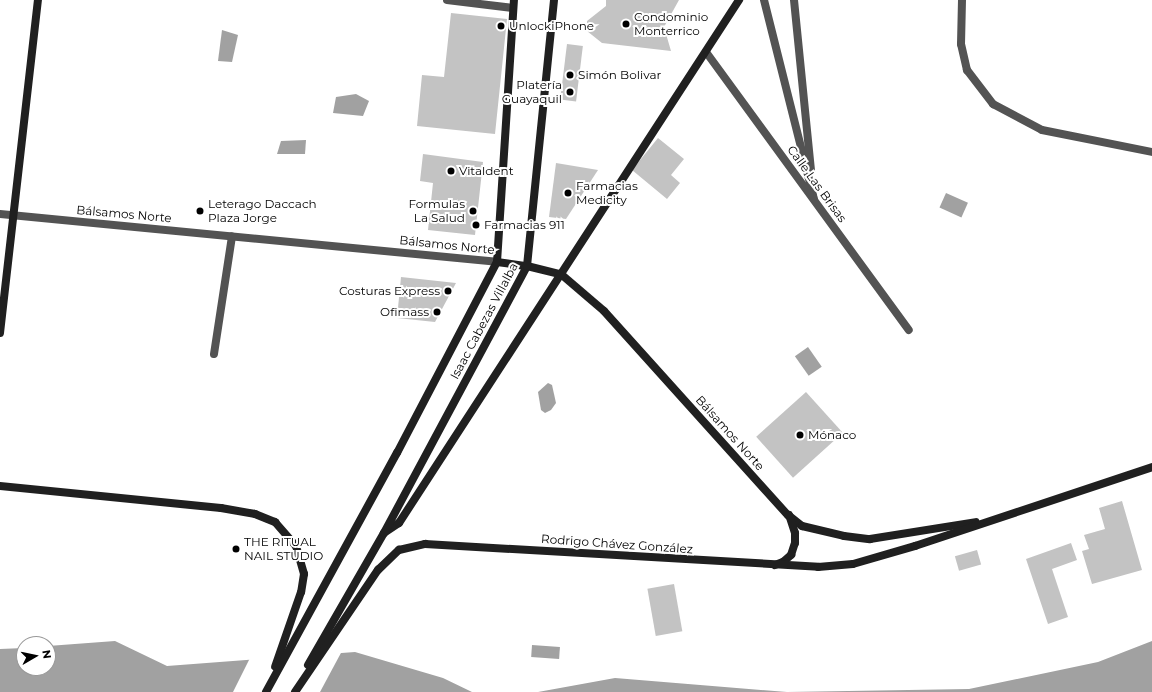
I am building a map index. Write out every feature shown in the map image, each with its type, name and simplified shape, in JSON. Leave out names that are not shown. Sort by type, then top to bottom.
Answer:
[{"type":"street","points":[[0,333],[38,0]]},
{"type":"street","points":[[447,0],[513,4]]},
{"type":"street","name":"Isaac Cabezas Villalba","points":[[295,692],[344,599],[384,533],[527,266],[554,0]]},
{"type":"street","points":[[384,533],[399,523],[562,275],[739,0]]},
{"type":"street","points":[[764,0],[814,200]]},
{"type":"street","points":[[794,0],[814,200]]},
{"type":"street","points":[[962,0],[961,44],[967,70],[993,104],[1042,130],[1152,152]]},
{"type":"street","name":"Isaac Cabezas Villalba","points":[[266,692],[397,453],[497,262],[513,4]]},
{"type":"street","name":"Calle Las Brisas","points":[[706,52],[909,330]]},
{"type":"street","name":"Bálsamos Norte","points":[[0,214],[497,262],[527,266],[562,275],[604,311],[788,515]]},
{"type":"street","points":[[214,354],[232,236]]},
{"type":"street","name":"Rodrigo Chávez González","points":[[295,692],[378,570],[399,550],[425,544],[818,568],[853,564],[1002,518],[1152,467]]},
{"type":"street","points":[[0,486],[221,508],[262,516],[280,526],[296,546],[304,574],[301,592],[266,692]]},
{"type":"street","points":[[770,566],[783,562],[791,555],[795,533],[788,515]]},
{"type":"street","name":"Rodrigo Chávez González","points":[[788,515],[802,526],[844,536],[870,540],[1002,518]]},
{"type":"shaded area","points":[[222,30],[238,35],[232,62],[218,61]]},
{"type":"shaded area","points":[[356,94],[369,101],[363,116],[333,113],[336,97]]},
{"type":"shaded area","points":[[306,140],[305,154],[277,154],[281,141]]},
{"type":"shaded area","points":[[946,193],[968,203],[961,217],[939,208]]},
{"type":"shaded area","points":[[808,347],[822,367],[809,376],[795,356]]},
{"type":"shaded area","points":[[548,383],[552,385],[556,403],[551,410],[545,413],[541,410],[538,392]]},
{"type":"shaded area","points":[[115,641],[167,666],[355,652],[443,678],[472,692],[0,692],[0,649],[16,648],[16,676],[56,676],[56,645]]},
{"type":"shaded area","points":[[1152,641],[1152,692],[787,692],[969,689],[1098,662]]},
{"type":"shaded area","points":[[532,645],[560,647],[559,659],[531,657]]},
{"type":"shaded area","points":[[615,678],[787,692],[538,692]]},
{"type":"pier","points":[[342,651],[320,692],[233,692],[250,658]]},
{"type":"building","name":"Condominio Monterrico","points":[[606,0],[679,0],[664,27],[671,51],[602,43],[587,31],[587,21],[606,6]]},
{"type":"building","points":[[451,13],[507,19],[495,134],[417,126],[422,75],[444,77]]},
{"type":"building","points":[[567,44],[583,46],[576,102],[560,100]]},
{"type":"building","points":[[658,138],[684,159],[671,175],[680,183],[667,199],[632,170]]},
{"type":"building","points":[[423,154],[483,162],[475,235],[428,230],[433,183],[420,181]]},
{"type":"building","name":"Farmacias Medicity","points":[[556,163],[598,170],[566,219],[549,217]]},
{"type":"building","points":[[401,277],[456,283],[435,322],[397,318]]},
{"type":"building","name":"Mónaco","points":[[806,392],[843,433],[793,478],[756,437]]},
{"type":"building","points":[[1122,501],[1142,570],[1092,584],[1082,551],[1089,549],[1084,535],[1105,529],[1099,508]]},
{"type":"building","points":[[1071,543],[1077,560],[1052,569],[1068,617],[1048,624],[1026,559]]},
{"type":"building","points":[[977,550],[981,564],[959,571],[955,556]]},
{"type":"building","points":[[674,584],[682,631],[656,636],[647,589]]},
{"type":"place","name":"Condominio Monterrico","points":[[626,24]]},
{"type":"place","name":"UnlockiPhone","points":[[501,26]]},
{"type":"place","name":"Simón Bolivar","points":[[570,75]]},
{"type":"place","name":"Platería Guayaquil","points":[[570,92]]},
{"type":"place","name":"Vitaldent","points":[[451,171]]},
{"type":"place","name":"Farmacias Medicity","points":[[568,193]]},
{"type":"place","name":"Leterago Daccach Plaza Jorge","points":[[200,211]]},
{"type":"place","name":"Formulas La Salud","points":[[473,211]]},
{"type":"place","name":"Farmacias 911","points":[[476,225]]},
{"type":"place","name":"Costuras Express","points":[[448,291]]},
{"type":"place","name":"Ofimass","points":[[437,312]]},
{"type":"place","name":"Mónaco","points":[[800,435]]},
{"type":"place","name":"THE RITUAL NAIL STUDIO","points":[[236,549]]}]
